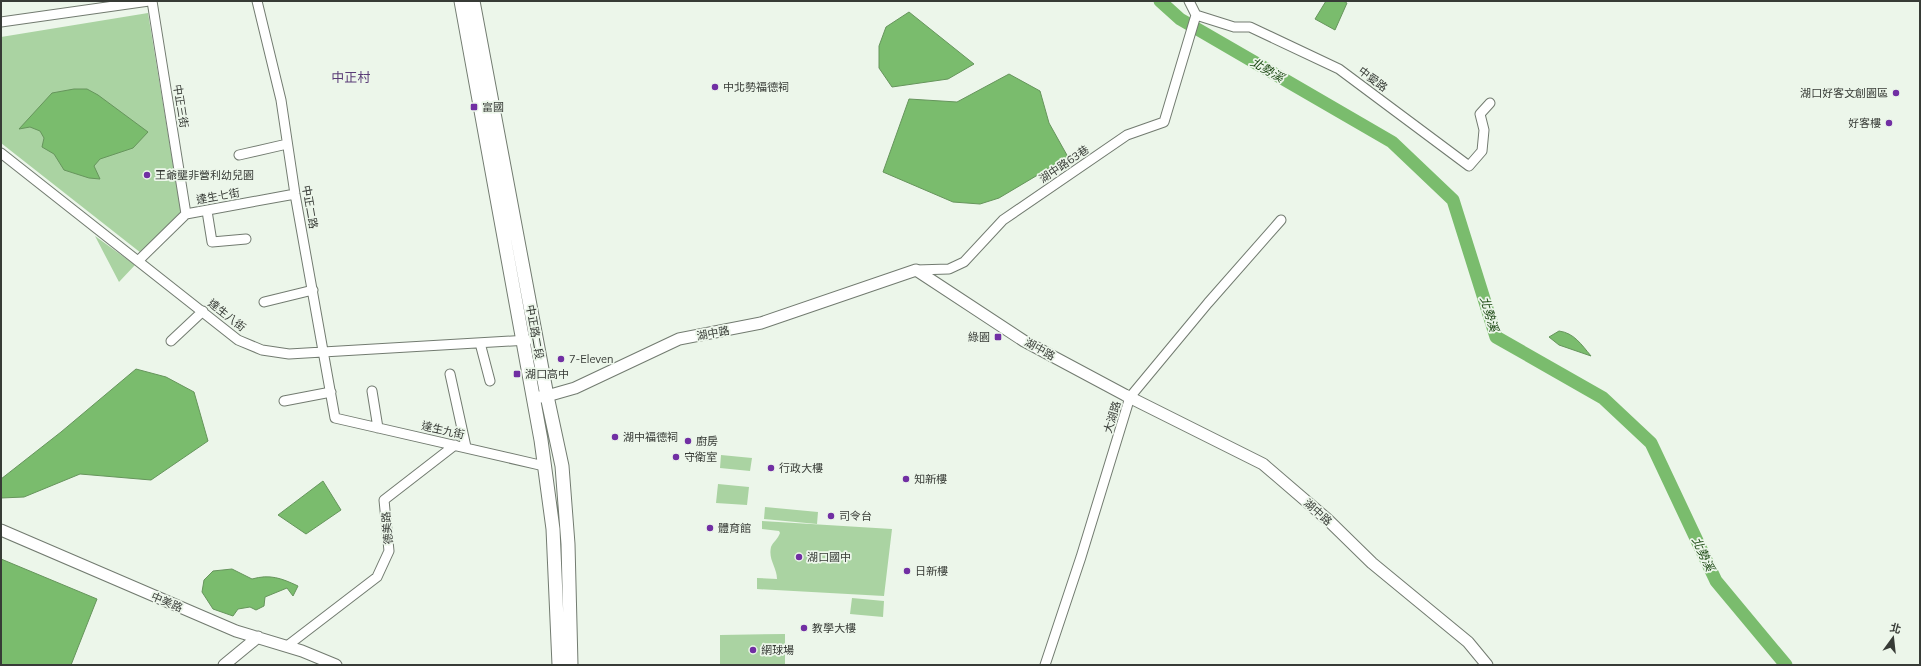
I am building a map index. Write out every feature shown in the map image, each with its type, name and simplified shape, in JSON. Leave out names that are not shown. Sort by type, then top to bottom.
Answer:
[{"type":"main road","name":"中正路二段","points":[[461,1],[523,341],[544,466],[552,529],[559,665]]},
{"type":"main road","name":"中正路二段","points":[[473,1],[547,396],[562,466],[568,544],[571,665]]},
{"type":"street","points":[[1,22],[149,1]]},
{"type":"street","name":"中正三街","points":[[152,1],[186,214]]},
{"type":"street","name":"中正二路","points":[[257,1],[281,100],[295,194],[335,418]]},
{"type":"street","points":[[1189,1],[1196,15]]},
{"type":"street","name":"湖中路63巷","points":[[916,270],[949,269],[964,262],[1003,220],[1127,135],[1164,122],[1196,15]]},
{"type":"street","name":"中愛路","points":[[1196,15],[1234,27],[1250,27],[1339,69],[1469,166],[1482,151],[1484,130],[1480,114],[1490,103]]},
{"type":"street","points":[[239,156],[287,144]]},
{"type":"street","name":"達生八街","points":[[1,153],[139,260],[238,340],[262,350],[288,354],[523,341],[537,338]]},
{"type":"street","name":"達生七街","points":[[139,260],[186,214],[295,194]]},
{"type":"street","points":[[207,211],[212,242],[246,239]]},
{"type":"street","name":"大湖路","points":[[1045,665],[1130,398],[1208,303],[1281,220]]},
{"type":"street","name":"湖中路","points":[[533,398],[547,396],[575,388],[678,339],[761,323],[916,270],[1024,341],[1130,398],[1263,464],[1327,518],[1372,563],[1468,642],[1487,665]]},
{"type":"street","points":[[264,302],[313,290]]},
{"type":"street","points":[[170,341],[203,311]]},
{"type":"street","points":[[480,343],[490,381]]},
{"type":"street","points":[[450,374],[466,447]]},
{"type":"street","points":[[372,391],[378,428]]},
{"type":"street","points":[[284,401],[331,392]]},
{"type":"street","name":"達生九街","points":[[335,418],[455,444],[544,466]]},
{"type":"street","name":"德美路","points":[[287,646],[376,578],[389,552],[384,500],[455,444]]},
{"type":"street","name":"中美路","points":[[1,530],[236,631],[287,646],[336,665]]},
{"type":"street","points":[[224,665],[258,637]]},
{"type":"shaded area","points":[[1326,1],[1343,1],[1347,3],[1335,30],[1315,19]]},
{"type":"shaded area","points":[[909,12],[974,64],[948,79],[892,87],[879,68],[879,46],[886,27]]},
{"type":"shaded area","points":[[148,13],[181,213],[141,253],[1,143],[1,37]]},
{"type":"shaded area","points":[[1009,74],[1040,91],[1049,123],[1068,157],[999,198],[980,204],[953,202],[883,172],[909,99],[957,102]]},
{"type":"shaded area","points":[[74,89],[87,89],[98,95],[148,132],[133,148],[100,159],[94,166],[100,179],[89,178],[64,170],[54,154],[42,147],[44,138],[40,131],[30,127],[19,129],[52,93]]},
{"type":"shaded area","points":[[95,236],[135,265],[119,282]]},
{"type":"shaded area","points":[[1559,331],[1573,337],[1591,356],[1559,345],[1549,337]]},
{"type":"shaded area","points":[[136,369],[166,377],[194,392],[208,441],[151,480],[80,474],[24,497],[1,498],[1,479],[61,432]]},
{"type":"shaded area","points":[[721,455],[752,458],[750,471],[720,468]]},
{"type":"shaded area","points":[[323,481],[341,510],[306,534],[278,515]]},
{"type":"shaded area","points":[[718,484],[749,487],[747,505],[716,503]]},
{"type":"shaded area","points":[[765,507],[818,512],[817,524],[764,519]]},
{"type":"shaded area","points":[[762,521],[892,529],[884,596],[757,589],[757,578],[777,579],[770,552],[772,545],[780,533],[779,531],[762,529]]},
{"type":"shaded area","points":[[1,559],[97,599],[71,665],[1,665]]},
{"type":"shaded area","points":[[232,569],[252,579],[270,577],[298,586],[293,596],[287,588],[265,597],[264,606],[256,610],[250,607],[238,609],[233,616],[213,609],[202,592],[204,580],[213,571]]},
{"type":"shaded area","points":[[852,598],[884,601],[883,617],[850,614]]},
{"type":"shaded area","name":"網球場","points":[[785,634],[785,665],[720,665],[720,635]]},
{"type":"waterway","name":"北勢溪","points":[[1160,1],[1180,19],[1392,142],[1453,200],[1496,337],[1603,398],[1651,443],[1716,581],[1786,665]]},
{"type":"place","name":"中北勢福德祠","points":[[715,87]]},
{"type":"place","name":"湖口好客文創園區","points":[[1896,93]]},
{"type":"place","name":"富國","points":[[474,107]]},
{"type":"place","name":"好客樓","points":[[1889,123]]},
{"type":"place","name":"王爺壟非營利幼兒園","points":[[147,175]]},
{"type":"place","name":"綠園","points":[[998,337]]},
{"type":"place","name":"7-Eleven","points":[[561,359]]},
{"type":"place","name":"湖口高中","points":[[517,374]]},
{"type":"place","name":"湖中福德祠","points":[[615,437]]},
{"type":"place","name":"廚房","points":[[688,441]]},
{"type":"place","name":"守衛室","points":[[676,457]]},
{"type":"place","name":"行政大樓","points":[[771,468]]},
{"type":"place","name":"知新樓","points":[[906,479]]},
{"type":"place","name":"司令台","points":[[831,516]]},
{"type":"place","name":"體育館","points":[[710,528]]},
{"type":"place","name":"湖口國中","points":[[799,557]]},
{"type":"place","name":"日新樓","points":[[907,571]]},
{"type":"place","name":"教學大樓","points":[[804,628]]},
{"type":"place","name":"網球場","points":[[753,650]]},
{"type":"district","name":"中正村","points":[[351,77]]}]
